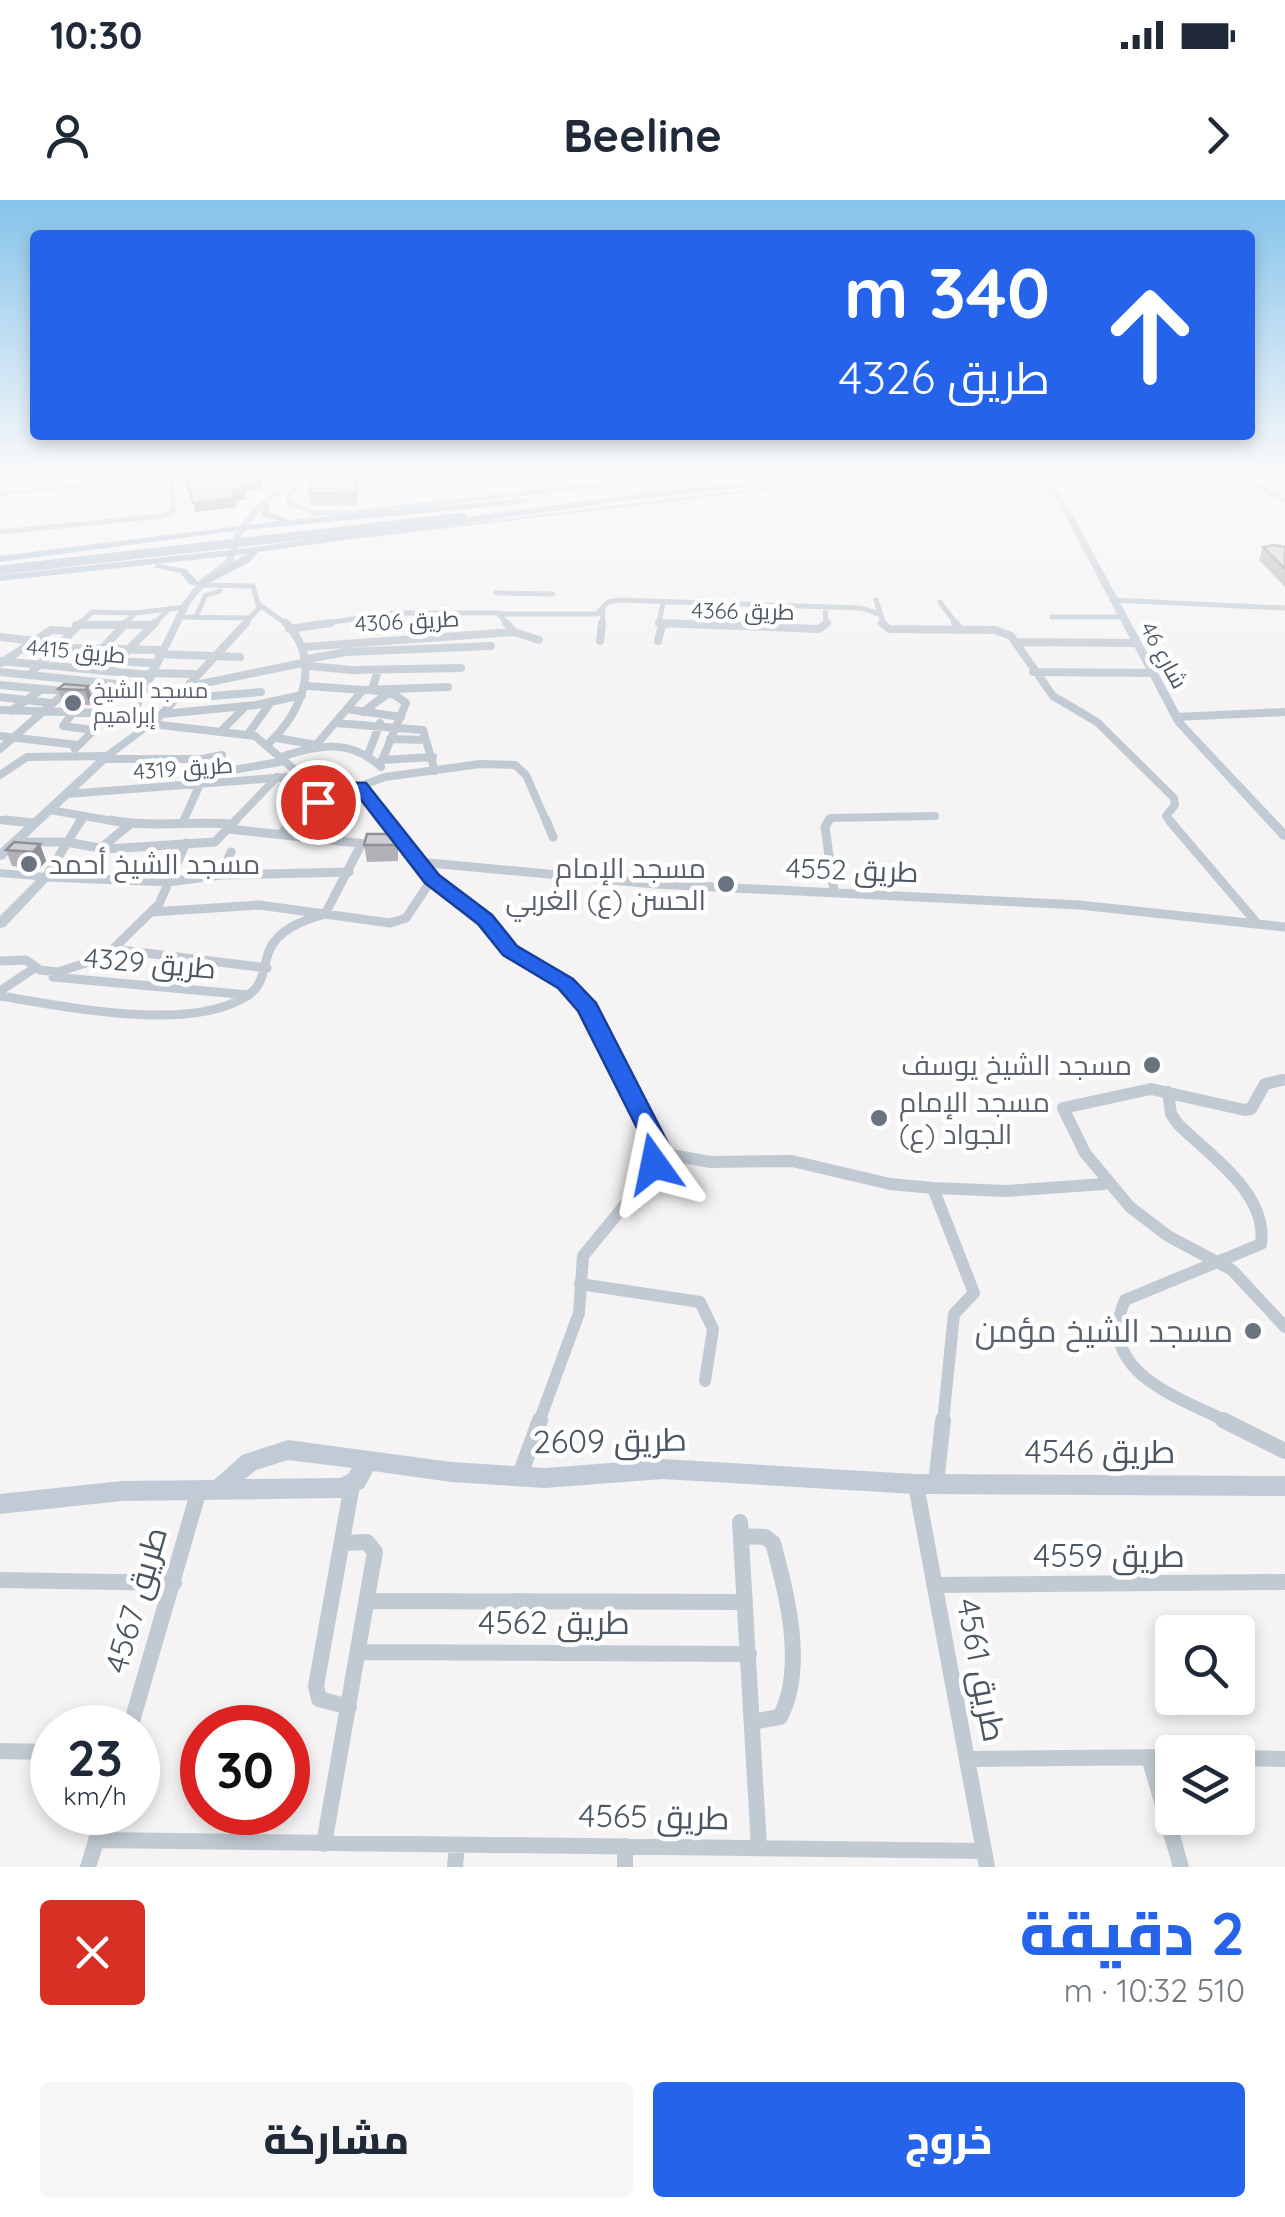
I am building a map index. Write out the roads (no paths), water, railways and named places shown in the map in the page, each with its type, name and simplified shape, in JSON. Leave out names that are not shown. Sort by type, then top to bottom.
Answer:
[{"type":"main road","points":[[0,568],[76,551]]},
{"type":"main road","points":[[0,568],[154,551]]},
{"type":"main road","points":[[154,562],[183,551]]},
{"type":"main road","points":[[0,568],[83,569],[176,559],[196,551]]},
{"type":"main road","points":[[122,564],[177,570],[199,584],[241,564],[258,551]]},
{"type":"street","points":[[148,717],[145,687],[155,663],[183,609],[222,551]]},
{"type":"street","name":"شارع 46","points":[[1087,551],[1176,718],[1285,836]]},
{"type":"street","points":[[199,584],[254,587]]},
{"type":"street","points":[[254,587],[262,606],[289,629],[308,662],[308,686],[278,738],[268,744]]},
{"type":"street","points":[[196,617],[208,594],[254,587]]},
{"type":"street","points":[[496,593],[554,594]]},
{"type":"street","points":[[528,612],[533,594]]},
{"type":"street","points":[[600,640],[611,594]]},
{"type":"street","points":[[876,600],[879,614]]},
{"type":"street","points":[[1112,600],[1285,608]]},
{"type":"street","name":"طريق 4366","points":[[608,602],[870,609],[879,614],[884,627],[897,631],[1002,631],[1014,642],[1135,642]]},
{"type":"street","name":"طريق 4366","points":[[663,602],[662,625],[819,630],[828,625],[825,607]]},
{"type":"street","points":[[940,602],[960,630]]},
{"type":"street","points":[[0,856],[148,717],[173,699],[262,606]]},
{"type":"street","points":[[86,694],[170,608]]},
{"type":"street","points":[[29,675],[92,612],[135,613],[170,608],[183,609],[196,617],[249,618]]},
{"type":"street","points":[[289,629],[403,612],[604,611]]},
{"type":"street","points":[[501,612],[498,617],[514,632],[539,640]]},
{"type":"street","points":[[83,669],[135,613]]},
{"type":"street","points":[[375,617],[386,639]]},
{"type":"street","points":[[1052,617],[1120,617]]},
{"type":"street","points":[[1,662],[51,630],[126,624],[152,626]]},
{"type":"street","points":[[658,641],[662,625]]},
{"type":"street","points":[[73,648],[99,626]]},
{"type":"street","name":"طريق 4306","points":[[302,647],[514,632]]},
{"type":"street","points":[[0,637],[34,640]]},
{"type":"street","points":[[435,637],[440,649]]},
{"type":"street","points":[[1014,642],[1050,693],[1097,722],[1172,796],[1176,803],[1167,818],[1257,923]]},
{"type":"street","points":[[184,687],[346,652],[491,646]]},
{"type":"street","points":[[0,649],[128,650],[155,663],[195,674]]},
{"type":"street","points":[[92,660],[155,663],[240,656]]},
{"type":"street","name":"طريق 4415","points":[[1,662],[107,671],[155,663]]},
{"type":"street","points":[[308,662],[378,670],[461,668]]},
{"type":"street","points":[[404,689],[406,669]]},
{"type":"street","points":[[184,822],[204,775],[283,759],[316,745],[368,690],[378,670]]},
{"type":"street","points":[[0,672],[145,687]]},
{"type":"street","points":[[1034,672],[1152,674]]},
{"type":"street","points":[[242,676],[273,700]]},
{"type":"street","points":[[5,711],[56,678]]},
{"type":"street","points":[[0,749],[79,680]]},
{"type":"street","points":[[0,685],[86,694],[174,724],[248,734],[268,744],[302,776],[331,787],[504,763],[522,770],[553,837]]},
{"type":"street","points":[[308,686],[391,691],[448,687]]},
{"type":"street","points":[[364,712],[391,691]]},
{"type":"street","points":[[386,777],[381,762],[406,702],[391,691]]},
{"type":"street","points":[[173,699],[260,692]]},
{"type":"street","points":[[5,711],[148,717],[302,695]]},
{"type":"street","points":[[0,697],[51,703]]},
{"type":"street","points":[[248,734],[273,700]]},
{"type":"street","points":[[221,731],[246,706]]},
{"type":"street","points":[[347,709],[401,717]]},
{"type":"street","points":[[1176,718],[1285,712]]},
{"type":"street","points":[[71,715],[62,726],[93,730]]},
{"type":"street","points":[[368,755],[384,715]]},
{"type":"street","points":[[0,776],[27,757],[62,759],[71,754],[108,716]]},
{"type":"street","points":[[335,723],[420,728],[435,772]]},
{"type":"street","points":[[0,736],[78,745]]},
{"type":"street","points":[[278,738],[350,746],[381,762],[433,758]]},
{"type":"street","points":[[390,739],[425,740]]},
{"type":"street","points":[[71,754],[202,759],[222,755]]},
{"type":"street","points":[[0,762],[14,764]]},
{"type":"street","name":"طريق 4319","points":[[67,794],[302,776]]},
{"type":"street","points":[[15,842],[66,842],[100,848],[186,843],[227,830],[278,777]]},
{"type":"street","points":[[360,786],[393,843],[485,919],[510,951],[566,984],[588,1008],[660,1153]]},
{"type":"street","points":[[281,834],[291,824],[298,806],[326,800],[331,787]]},
{"type":"street","points":[[50,810],[129,825],[156,827],[184,822],[281,834],[313,844],[393,843]]},
{"type":"street","points":[[0,924],[46,877],[84,816]]},
{"type":"street","points":[[834,891],[825,827],[830,818],[935,816]]},
{"type":"street","points":[[0,820],[34,823]]},
{"type":"street","points":[[100,848],[129,825]]},
{"type":"street","points":[[0,993],[44,970],[81,965],[113,948],[152,912],[186,843]]},
{"type":"street","points":[[0,993],[171,1016],[231,1004],[249,994],[268,968],[268,954],[282,934],[326,914],[361,845]]},
{"type":"street","points":[[221,874],[231,852]]},
{"type":"street","name":"طريق 4552","points":[[418,862],[609,880],[1159,911],[1285,927]]},
{"type":"street","points":[[2,875],[168,882],[221,874],[350,872]]},
{"type":"street","points":[[152,912],[259,905],[398,922],[410,913],[432,879]]},
{"type":"street","points":[[113,948],[268,968]]},
{"type":"street","name":"طريق 4329","points":[[0,961],[26,960],[53,977],[249,994]]},
{"type":"street","points":[[1285,1080],[1264,1084],[1251,1109],[1245,1110],[1168,1092],[1133,1090],[1062,1108],[1078,1144],[1104,1184],[1155,1227],[1218,1262],[1245,1283],[1261,1306],[1285,1327]]},
{"type":"street","points":[[1168,1092],[1171,1114],[1178,1124],[1256,1202],[1265,1223],[1260,1244],[1125,1300],[1114,1330],[1118,1347],[1129,1365],[1147,1381],[1285,1451]]},
{"type":"street","points":[[660,1153],[712,1162],[792,1161],[874,1180],[932,1188],[1022,1190],[1104,1184]]},
{"type":"street","points":[[520,1476],[579,1313],[583,1256],[646,1179],[660,1153]]},
{"type":"street","name":"طريق 4561","points":[[932,1188],[974,1292],[954,1314],[925,1484],[934,1585],[985,1859]]},
{"type":"street","points":[[580,1284],[700,1302],[712,1313],[715,1327],[705,1381]]},
{"type":"street","name":"طريق 2609","points":[[209,1489],[249,1462],[278,1451],[520,1476],[564,1478],[664,1468],[925,1484]]},
{"type":"street","points":[[349,1707],[319,1699],[316,1686],[352,1484],[366,1462]]},
{"type":"street","points":[[0,1504],[122,1491],[342,1488],[352,1484]]},
{"type":"street","name":"طريق 4546","points":[[925,1484],[1285,1486]]},
{"type":"street","name":"طريق 4567","points":[[137,1705],[174,1583],[209,1489]]},
{"type":"street","points":[[752,1722],[780,1718],[791,1698],[786,1596],[773,1543],[740,1529],[759,1848]]},
{"type":"street","points":[[324,1844],[374,1549],[366,1542],[342,1543]]},
{"type":"street","points":[[0,1580],[174,1583]]},
{"type":"street","name":"طريق 4559","points":[[934,1585],[1285,1582]]},
{"type":"street","points":[[368,1601],[745,1602]]},
{"type":"street","name":"طريق 4562","points":[[359,1652],[749,1654]]},
{"type":"street","points":[[0,1752],[30,1752]]},
{"type":"street","points":[[1149,1756],[1181,1867]]},
{"type":"street","points":[[966,1759],[1155,1756]]},
{"type":"street","points":[[1255,1758],[1285,1759]]},
{"type":"street","points":[[88,1867],[97,1835]]},
{"type":"street","name":"طريق 4565","points":[[96,1840],[759,1848],[985,1859]]},
{"type":"street","points":[[455,1867],[457,1845]]},
{"type":"street","points":[[624,1867],[625,1846]]},
{"type":"place","name":"مسجد الشيخ إبراهيم","points":[[73,703]]},
{"type":"place","name":"مسجد الشيخ أحمد","points":[[29,864]]},
{"type":"place","name":"مسجد الإمام الحسن (ع) الغربي","points":[[726,884]]},
{"type":"place","name":"مسجد الشيخ يوسف","points":[[1152,1065]]},
{"type":"place","name":"مسجد الإمام الجواد (ع)","points":[[879,1118]]},
{"type":"place","name":"مسجد الشيخ مؤمن","points":[[1253,1331]]}]
